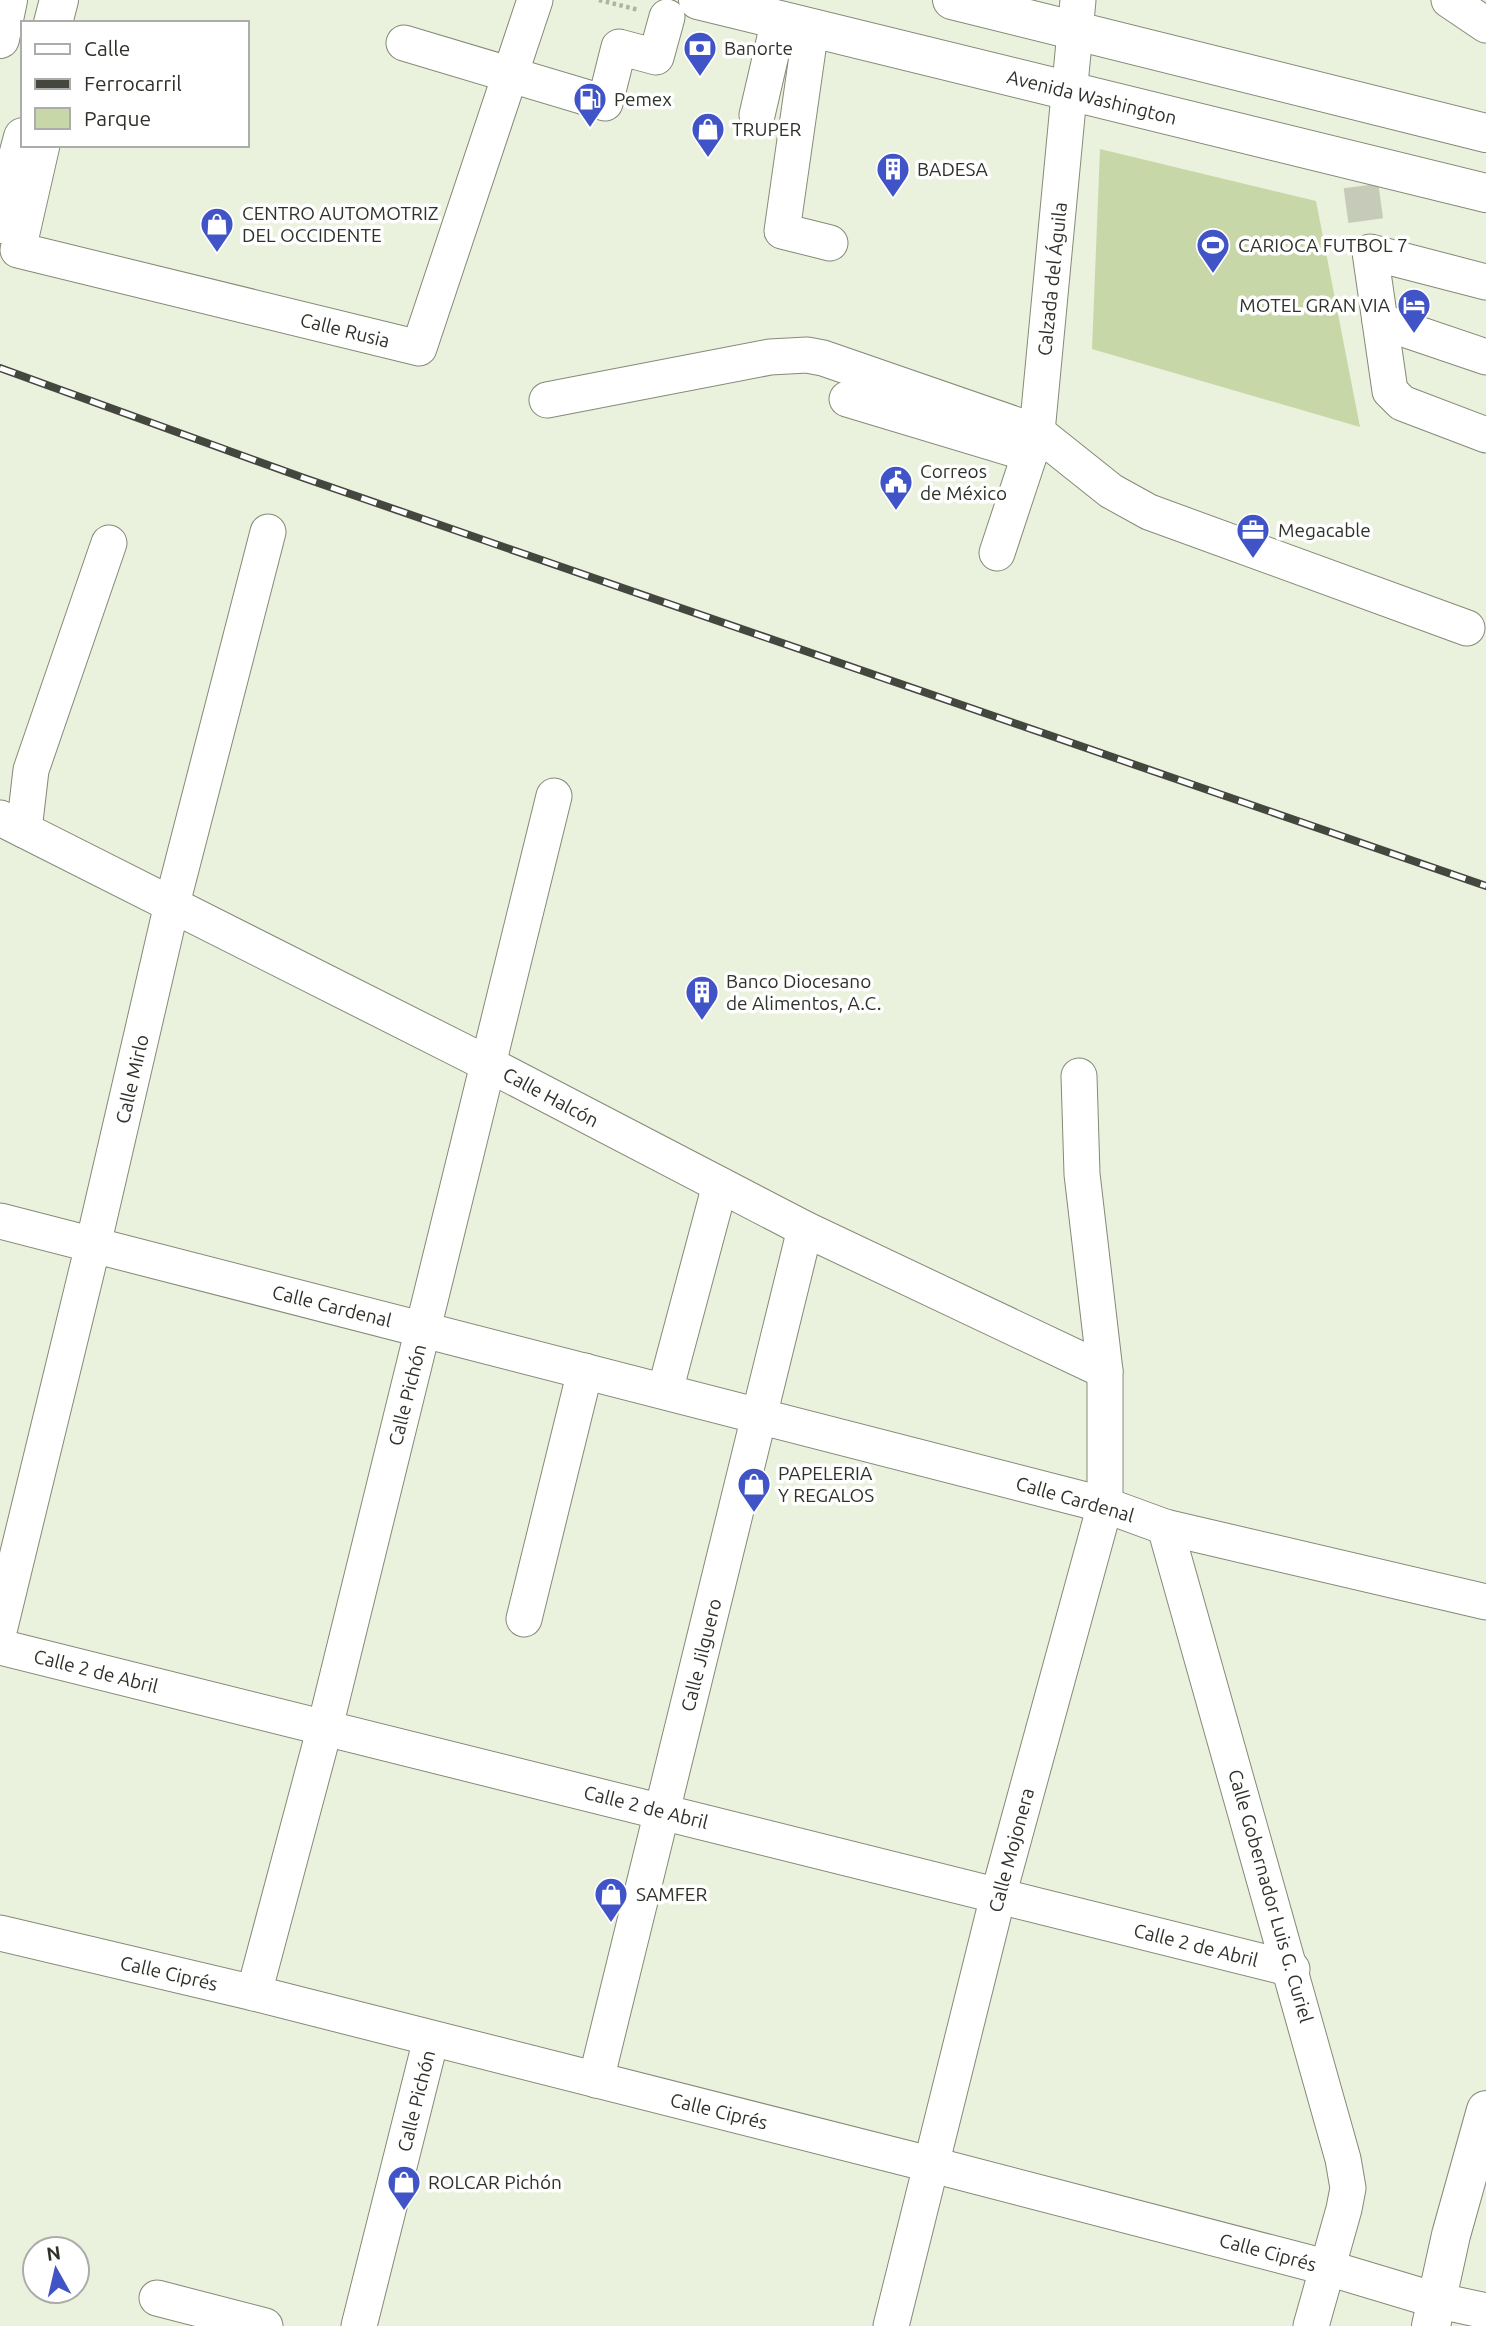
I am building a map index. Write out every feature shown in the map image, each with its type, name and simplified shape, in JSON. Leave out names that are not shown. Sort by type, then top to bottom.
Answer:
[{"type":"main road","points":[[0,38],[8,0]]},
{"type":"main road","points":[[54,21],[59,0]]},
{"type":"main road","points":[[952,0],[1076,15],[1486,133]]},
{"type":"main road","name":"Avenida Washington","points":[[682,8],[795,24],[1070,93],[1364,175],[1486,193]]},
{"type":"main road","points":[[0,224],[21,145]]},
{"type":"main road","points":[[1453,2314],[1486,2110]]},
{"type":"street","points":[[70,21],[73,0]]},
{"type":"street","name":"Calle Rusia","points":[[42,147],[18,250],[419,348],[535,0]]},
{"type":"street","points":[[1449,0],[1486,25]]},
{"type":"street","points":[[404,43],[604,103],[619,47],[656,57],[682,8]]},
{"type":"street","name":"Calzada del Águila","points":[[997,553],[1034,443],[1076,15]]},
{"type":"street","points":[[757,115],[795,24]]},
{"type":"street","points":[[795,24],[782,231],[830,243]]},
{"type":"street","points":[[1486,282],[1370,252],[1390,391],[1402,404],[1486,435]]},
{"type":"street","points":[[1380,321],[1486,358]]},
{"type":"street","points":[[547,400],[771,357],[807,355],[1034,443],[1149,512],[1466,628]]},
{"type":"street","points":[[848,399],[1034,443]]},
{"type":"street","name":"Calle Mirlo","points":[[0,1626],[93,1245],[172,904],[268,532]]},
{"type":"street","points":[[12,824],[109,544]]},
{"type":"street","name":"Calle Pichón","points":[[254,1993],[325,1727],[490,1065],[554,796]]},
{"type":"street","name":"Calle Halcón","points":[[12,824],[490,1065],[805,1229],[1105,1371]]},
{"type":"street","points":[[1079,1076],[1082,1174],[1105,1371]]},
{"type":"street","points":[[665,1391],[720,1185]]},
{"type":"street","name":"Calle Cardenal","points":[[0,1221],[1105,1505],[1165,1527],[1486,1602]]},
{"type":"street","name":"Calle Jilguero","points":[[596,2080],[805,1229]]},
{"type":"street","points":[[524,1619],[585,1371]]},
{"type":"street","name":"Calle Mojonera","points":[[891,2326],[998,1896],[1105,1505],[1105,1371]]},
{"type":"street","name":"Calle Gobernador Luis G. Curiel","points":[[1165,1527],[1292,1969],[1343,2159],[1348,2188],[1344,2209],[1325,2267],[1311,2326]]},
{"type":"street","name":"Calle 2 de Abril","points":[[0,1647],[1292,1969]]},
{"type":"street","name":"Calle Ciprés","points":[[0,1933],[254,1993],[1325,2267],[1453,2314]]},
{"type":"street","name":"Calle Pichón","points":[[359,2326],[431,2039]]},
{"type":"street","points":[[1453,2314],[1462,2264],[1486,2179]]},
{"type":"street","points":[[157,2298],[265,2326]]},
{"type":"green space","name":"CARIOCA FUTBOL 7","points":[[1100,149],[1316,201],[1360,427],[1092,349]]},
{"type":"tunnel","points":[[1361,186],[1370,252]]},
{"type":"railway","points":[[0,368],[304,478],[1486,886]]},
{"type":"place","name":"Banorte","points":[[700,78]]},
{"type":"place","name":"Pemex","points":[[590,129]]},
{"type":"place","name":"TRUPER","points":[[708,159]]},
{"type":"place","name":"BADESA","points":[[893,199]]},
{"type":"place","name":"CENTRO AUTOMOTRIZ DEL OCCIDENTE","points":[[217,254]]},
{"type":"place","name":"CARIOCA FUTBOL 7","points":[[1213,275]]},
{"type":"place","name":"MOTEL GRAN VIA","points":[[1414,335]]},
{"type":"place","name":"Correos de México","points":[[896,512]]},
{"type":"place","name":"Megacable","points":[[1253,560]]},
{"type":"place","name":"Banco Diocesano de Alimentos, A.C.","points":[[702,1022]]},
{"type":"place","name":"PAPELERIA Y REGALOS","points":[[754,1514]]},
{"type":"place","name":"SAMFER","points":[[611,1924]]},
{"type":"place","name":"ROLCAR Pichón","points":[[404,2212]]}]
